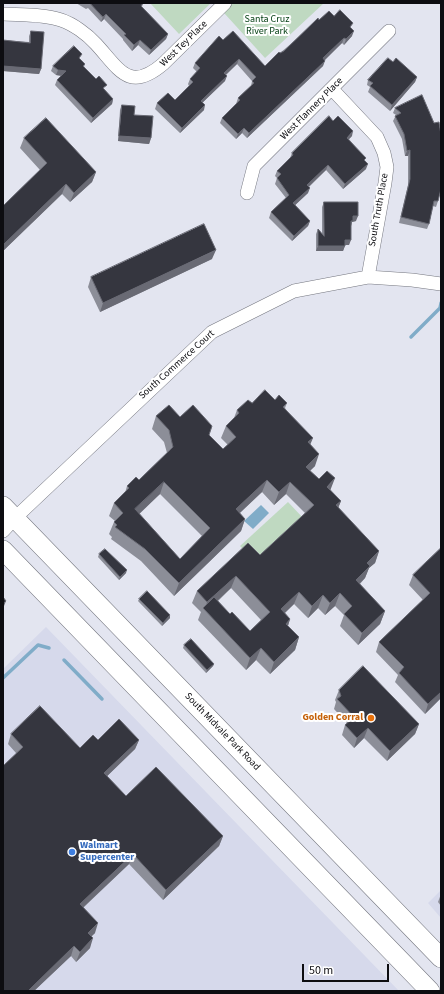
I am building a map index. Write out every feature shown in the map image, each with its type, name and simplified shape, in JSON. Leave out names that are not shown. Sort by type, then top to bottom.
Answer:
[{"type":"main road","name":"South Midvale Park Road","points":[[6,521],[441,958]]},
{"type":"main road","points":[[3,550],[430,991]]},
{"type":"street","name":"West Tey Place","points":[[11,11],[61,20],[79,30],[95,42],[123,74],[138,83],[163,64],[225,3]]},
{"type":"street","name":"West Flannery Place","points":[[247,193],[254,166],[389,31]]},
{"type":"street","name":"South Truth Place","points":[[332,89],[377,137],[384,153],[387,167],[368,277]]},
{"type":"street","name":"South Commerce Court","points":[[6,521],[212,332],[294,291],[368,277],[412,280],[441,284]]},
{"type":"shaded area","points":[[46,627],[399,991],[3,991],[3,669]]},
{"type":"shaded area","points":[[441,890],[441,918],[428,903]]},
{"type":"green space","points":[[150,3],[211,3],[179,34]]},
{"type":"green space","name":"Santa Cruz River Park","points":[[215,3],[324,3],[265,58]]},
{"type":"green space","points":[[288,502],[304,519],[256,563],[240,546]]},
{"type":"water","points":[[261,505],[269,513],[253,529],[244,521]]},
{"type":"building","points":[[90,3],[143,3],[141,6],[168,34],[151,50],[140,40],[134,45],[124,35],[126,34],[106,14],[103,17]]},
{"type":"building","points":[[340,10],[353,23],[350,27],[354,31],[346,39],[344,38],[323,58],[325,61],[249,133],[244,128],[238,134],[222,118],[240,100],[238,98],[254,83],[252,81],[256,77],[239,59],[224,73],[227,76],[201,101],[205,105],[182,128],[157,103],[168,93],[175,100],[193,82],[190,79],[200,68],[195,63],[219,36],[223,40],[233,31],[265,66],[279,52],[284,51],[318,18],[319,20],[329,11],[334,16]]},
{"type":"building","points":[[31,31],[44,32],[41,69],[3,66],[3,40],[30,43]]},
{"type":"building","points":[[74,46],[82,54],[79,58],[85,64],[83,66],[96,79],[99,76],[107,85],[103,88],[113,99],[93,118],[57,80],[66,71],[58,70],[53,66]]},
{"type":"building","points":[[388,58],[393,62],[396,58],[417,77],[392,105],[370,86],[373,83],[368,80]]},
{"type":"building","points":[[422,95],[434,123],[439,122],[441,135],[441,189],[438,201],[434,201],[429,224],[401,217],[410,179],[410,150],[407,151],[404,134],[395,116],[401,113],[395,108]]},
{"type":"building","points":[[122,105],[135,106],[134,115],[153,116],[151,138],[119,136]]},
{"type":"building","points":[[329,116],[333,121],[338,116],[353,131],[347,138],[366,158],[364,160],[368,164],[345,184],[328,165],[307,185],[310,188],[293,203],[310,221],[294,236],[271,212],[289,195],[277,178],[281,174],[277,171],[293,155],[292,153]]},
{"type":"building","points":[[46,118],[96,172],[74,193],[66,184],[3,245],[3,206],[47,163],[24,138]]},
{"type":"building","points":[[324,202],[358,202],[358,216],[353,216],[353,221],[351,221],[351,240],[345,240],[345,246],[318,246],[318,229],[324,236]]},
{"type":"building","points":[[204,224],[216,250],[103,303],[91,277]]},
{"type":"building","points":[[265,390],[275,400],[279,395],[287,403],[283,407],[313,438],[308,442],[319,454],[306,467],[319,479],[327,471],[335,478],[327,487],[341,501],[336,505],[379,551],[367,563],[370,566],[356,580],[385,611],[362,633],[344,614],[352,606],[340,593],[330,603],[323,595],[312,606],[299,592],[281,609],[290,619],[286,624],[299,637],[274,662],[261,648],[250,658],[203,608],[214,597],[230,614],[232,612],[250,631],[270,612],[236,576],[207,602],[197,591],[248,543],[260,555],[314,505],[290,482],[279,492],[267,480],[236,509],[245,519],[179,583],[145,549],[115,527],[117,525],[114,522],[123,513],[114,503],[129,488],[127,486],[136,477],[139,480],[173,447],[169,430],[156,416],[169,405],[180,417],[193,405],[212,426],[209,435],[223,449],[236,437],[226,426],[239,413],[237,410],[248,400],[252,403]],"holes":[[[164,482],[210,528],[180,559],[135,509]]]},
{"type":"building","points":[[441,548],[441,692],[428,704],[399,673],[404,667],[379,642],[430,593],[413,575]]},
{"type":"building","points":[[105,549],[127,570],[120,577],[99,554]]},
{"type":"building","points":[[147,591],[170,615],[163,623],[139,599]]},
{"type":"building","points":[[3,597],[6,601],[3,604]]},
{"type":"building","points":[[191,639],[214,664],[207,670],[184,645]]},
{"type":"building","name":"Golden Corral","points":[[363,666],[419,724],[390,751],[368,728],[357,738],[345,725],[354,717],[337,699],[341,696],[339,690]]},
{"type":"building","name":"Walmart Supercenter","points":[[40,706],[80,748],[93,735],[98,740],[119,719],[139,740],[104,773],[126,796],[156,767],[223,836],[166,890],[133,854],[80,904],[98,923],[88,933],[93,938],[80,952],[74,946],[28,991],[3,991],[3,766],[23,747],[11,734]]},
{"type":"waterway","points":[[411,337],[440,308],[441,303]]},
{"type":"waterway","points":[[3,678],[38,645],[49,648]]},
{"type":"waterway","points":[[64,660],[102,699]]},
{"type":"place","name":"Golden Corral","points":[[371,718]]},
{"type":"place","name":"Walmart Supercenter","points":[[72,852]]}]
